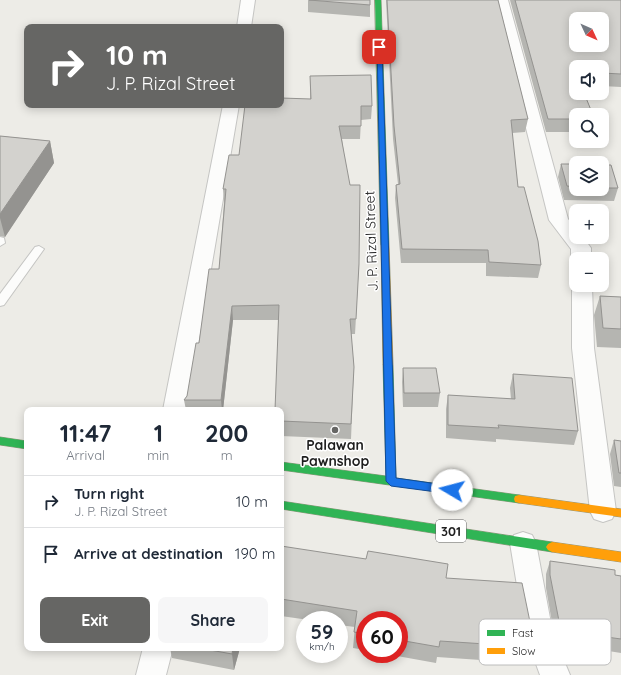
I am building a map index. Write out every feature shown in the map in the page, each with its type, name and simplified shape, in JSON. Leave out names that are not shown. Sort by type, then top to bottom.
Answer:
[{"type":"street","points":[[244,24],[248,0]]},
{"type":"street","name":"J. P. Rizal Street","points":[[378,0],[391,481]]},
{"type":"street","points":[[501,0],[559,220],[581,248],[581,252]]},
{"type":"street","points":[[176,407],[231,108]]},
{"type":"street","points":[[284,466],[612,512],[583,348],[582,292]]},
{"type":"street","points":[[0,440],[24,444]]},
{"type":"street","name":"301","points":[[284,505],[621,557]]},
{"type":"street","points":[[523,543],[536,619]]},
{"type":"street","points":[[151,675],[157,651]]},
{"type":"street","points":[[550,665],[554,675]]},
{"type":"lane","points":[[0,302],[39,249]]},
{"type":"building","points":[[309,0],[370,0],[370,5]]},
{"type":"building","points":[[387,0],[498,0],[528,119],[511,120],[518,187],[524,187],[538,241],[541,265],[489,262],[488,250],[402,249],[396,185],[400,184],[394,126]]},
{"type":"building","points":[[515,0],[621,0],[621,74],[609,73],[609,60],[569,60],[569,100],[587,100],[590,108],[569,108],[569,119],[548,119]]},
{"type":"building","points":[[371,75],[372,106],[361,106],[361,126],[339,126],[350,185],[360,185],[359,264],[356,319],[350,319],[354,367],[351,424],[284,421],[284,407],[275,407],[279,305],[232,306],[221,400],[184,400],[187,396],[196,343],[199,343],[209,269],[219,269],[226,189],[223,189],[229,155],[239,155],[245,108],[284,108],[284,98],[311,99],[310,76]]},
{"type":"building","points":[[0,136],[50,141],[0,214]]},
{"type":"building","points":[[561,164],[569,164],[569,186],[567,186]]},
{"type":"building","points":[[609,165],[611,165],[618,188],[609,188]]},
{"type":"building","points":[[600,296],[621,297],[621,329],[603,328]]},
{"type":"building","points":[[403,368],[436,368],[440,393],[404,393]]},
{"type":"building","points":[[513,374],[572,378],[578,431],[498,425],[499,428],[448,425],[448,395],[515,399]]},
{"type":"building","points":[[614,440],[621,441],[621,473],[619,473]]},
{"type":"building","points":[[284,546],[366,559],[368,551],[448,564],[446,578],[522,583],[529,619],[479,619],[479,644],[440,641],[439,647],[408,642],[408,611],[357,611],[284,599]]},
{"type":"building","points":[[550,561],[615,570],[615,575],[621,576],[621,639],[611,638],[611,619],[559,619],[550,575]]},
{"type":"building","points":[[356,618],[356,632],[354,632]]},
{"type":"building","points":[[216,651],[232,651],[232,654]]},
{"type":"traffic: fast","points":[[378,0],[385,245]]},
{"type":"traffic: fast","points":[[388,365],[391,481]]},
{"type":"traffic: fast","points":[[0,441],[24,445]]},
{"type":"traffic: fast","points":[[284,466],[519,499]]},
{"type":"traffic: fast","points":[[284,505],[552,547]]},
{"type":"traffic: slow","points":[[385,245],[388,365]]},
{"type":"traffic: slow","points":[[519,499],[621,513]]},
{"type":"traffic: slow","points":[[552,547],[621,557]]},
{"type":"place","name":"Palawan Pawnshop","points":[[335,430]]},
{"type":"route","points":[[379,47],[391,481],[452,490]]}]
